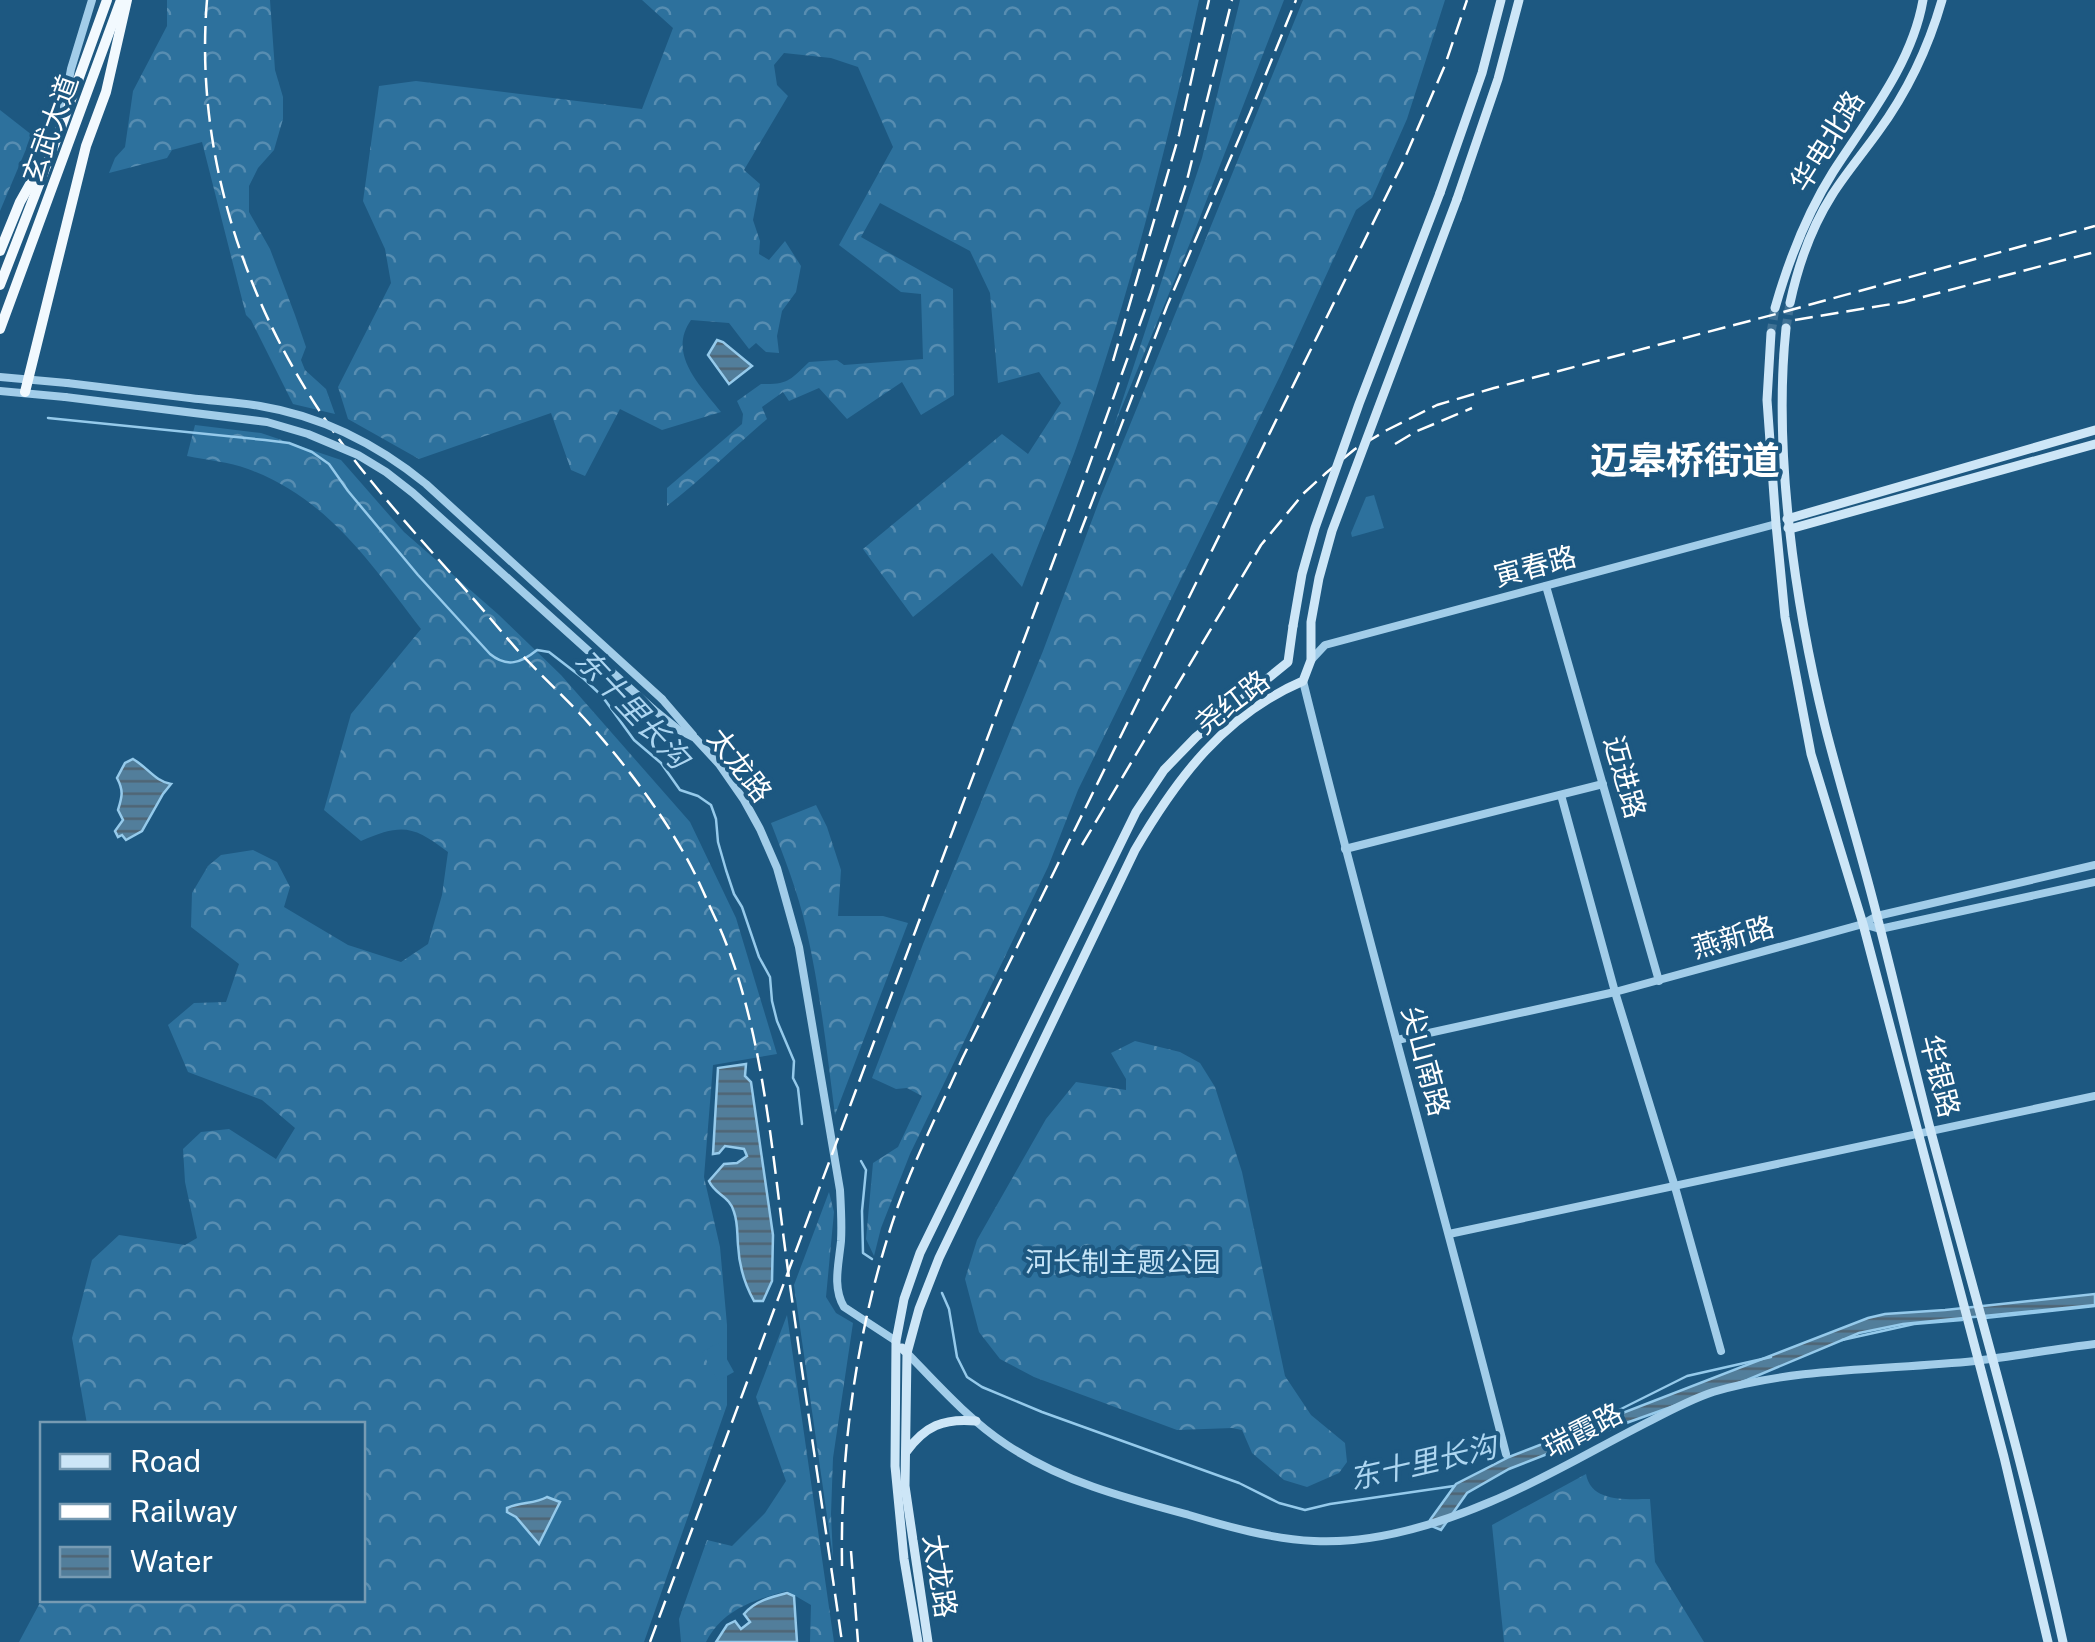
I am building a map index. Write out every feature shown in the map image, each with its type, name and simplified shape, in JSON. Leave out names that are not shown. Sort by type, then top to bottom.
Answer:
[{"type":"highway","name":"玄武大道","points":[[0,285],[107,0]]},
{"type":"highway","name":"玄武大道","points":[[0,329],[124,0]]},
{"type":"highway","points":[[26,392],[86,146],[106,92],[124,0]]},
{"type":"highway","points":[[0,251],[20,202],[60,130]]},
{"type":"main road","name":"尧红路","points":[[896,1341],[904,1300],[920,1253],[1136,812],[1164,770],[1196,737],[1288,662],[1302,574],[1315,528],[1440,193],[1482,73],[1501,0]]},
{"type":"main road","name":"尧红路","points":[[907,1353],[938,1258],[1134,850],[1160,806],[1198,757],[1276,692],[1303,681],[1311,660],[1319,578],[1332,531],[1457,199],[1498,79],[1518,0]]},
{"type":"main road","name":"华电北路","points":[[1775,308],[1811,209],[1895,74],[1923,0]]},
{"type":"main road","name":"华电北路","points":[[1790,304],[1804,253],[1830,198],[1910,82],[1924,56],[1942,0]]},
{"type":"main road","points":[[1786,328],[1781,372],[1790,524]]},
{"type":"main road","points":[[1771,332],[1767,400],[1776,524],[1790,524],[2095,444]]},
{"type":"main road","points":[[1790,524],[2095,430]]},
{"type":"main road","name":"华银路","points":[[1776,524],[1785,617],[1811,754],[1863,924],[1920,1136],[2034,1574],[2048,1642]]},
{"type":"main road","name":"华银路","points":[[1790,524],[1804,630],[1825,724],[1994,1357],[2062,1642]]},
{"type":"main road","name":"太龙路","points":[[896,1341],[907,1353],[904,1486],[928,1642]]},
{"type":"main road","name":"太龙路","points":[[896,1341],[897,1496],[918,1642]]},
{"type":"main road","points":[[904,1454],[931,1427],[960,1420],[976,1421]]},
{"type":"street","points":[[60,130],[70,68],[92,0]]},
{"type":"street","points":[[0,377],[260,406],[293,414],[360,440],[426,484],[662,699],[695,738]]},
{"type":"street","name":"太龙路","points":[[0,391],[267,422],[358,455],[413,493],[652,710],[695,738],[732,782],[760,829],[791,913],[840,1190],[839,1299],[844,1307],[896,1341]]},
{"type":"street","name":"寅春路","points":[[1311,660],[1325,645],[1776,524]]},
{"type":"street","name":"迈进路","points":[[1546,586],[1659,981]]},
{"type":"street","name":"尖山南路","points":[[1303,681],[1506,1454]]},
{"type":"street","points":[[1345,850],[1603,784]]},
{"type":"street","points":[[1561,795],[1721,1351]]},
{"type":"street","name":"燕新路","points":[[1398,1040],[1659,981],[1863,924],[1877,916],[2095,865]]},
{"type":"street","points":[[1863,924],[1880,929],[2095,882]]},
{"type":"street","points":[[1449,1234],[2095,1096]]},
{"type":"street","name":"瑞霞路","points":[[907,1353],[976,1421],[1039,1465],[1085,1486],[1204,1520],[1316,1541],[1394,1533],[1477,1508],[1710,1393],[1786,1377],[1978,1360],[2095,1344]]},
{"type":"green space","points":[[167,0],[270,0],[283,119],[274,150],[249,186],[249,212],[270,249],[295,315],[306,347],[301,360],[305,370],[326,389],[335,414],[293,404],[246,315],[202,142],[172,150],[167,158],[109,173],[125,147],[133,91],[167,26]]},
{"type":"green space","points":[[642,0],[1199,0],[1159,171],[1112,340],[1075,451],[1022,587],[992,553],[913,617],[863,549],[1002,434],[1028,454],[1061,403],[1039,372],[998,383],[990,293],[970,251],[880,203],[861,237],[953,289],[954,395],[921,415],[902,382],[847,419],[819,388],[789,401],[783,392],[762,407],[767,419],[667,506],[667,488],[742,424],[743,414],[737,401],[761,384],[788,380],[809,362],[837,360],[844,365],[923,359],[921,294],[901,292],[839,245],[893,147],[858,67],[831,58],[784,53],[774,65],[777,85],[788,96],[744,170],[760,184],[753,220],[760,241],[759,254],[769,260],[785,241],[801,266],[796,292],[782,311],[777,336],[779,353],[766,352],[756,343],[749,349],[729,323],[691,320],[685,333],[684,357],[689,369],[721,412],[662,430],[620,409],[585,476],[571,470],[551,413],[419,459],[348,419],[338,387],[391,283],[385,249],[363,201],[379,86],[416,81],[642,109],[673,28]]},
{"type":"green space","points":[[1240,0],[1284,0],[1114,426],[1202,158]]},
{"type":"green space","points":[[1303,0],[1445,0],[1407,119],[1372,198],[1356,210],[1281,374],[1078,790],[1048,867],[910,1154],[874,1256],[866,1239],[873,1163],[898,1147],[922,1096],[872,1078],[1101,496]]},
{"type":"green space","points":[[0,110],[32,135],[0,211]]},
{"type":"green space","points":[[195,425],[261,433],[341,460],[404,532],[561,675],[690,822],[736,918],[777,1054],[713,1065],[704,1177],[720,1247],[727,1325],[727,1405],[644,1642],[19,1642],[40,1602],[365,1602],[365,1422],[87,1422],[72,1338],[92,1260],[119,1235],[185,1245],[197,1238],[185,1182],[183,1149],[201,1132],[229,1129],[276,1159],[295,1128],[262,1100],[188,1072],[168,1025],[194,1003],[226,1002],[239,964],[191,927],[192,893],[208,866],[221,855],[253,850],[277,862],[290,887],[284,907],[348,945],[401,962],[428,944],[442,895],[448,852],[407,830],[387,831],[361,841],[324,810],[351,714],[421,629],[346,536],[302,498],[248,469],[187,456]]},
{"type":"green space","points":[[1374,495],[1384,528],[1352,537],[1366,497]]},
{"type":"green space","points":[[816,805],[841,870],[838,916],[883,916],[908,923],[835,1115],[806,928],[771,823]]},
{"type":"green space","name":"河长制主题公园","points":[[1135,1041],[1180,1052],[1200,1063],[1215,1087],[1242,1172],[1285,1376],[1311,1415],[1345,1443],[1347,1462],[1339,1473],[1307,1487],[1284,1480],[1252,1453],[1242,1430],[1177,1430],[1034,1377],[1000,1359],[979,1332],[965,1279],[977,1240],[1046,1119],[1076,1082],[1126,1090],[1126,1079],[1111,1053]]},
{"type":"green space","points":[[829,1192],[834,1212],[826,1297],[836,1313],[853,1323],[833,1458],[833,1558],[794,1285]]},
{"type":"green space","points":[[787,1315],[834,1642],[810,1642],[811,1605],[787,1591],[751,1602],[730,1614],[706,1642],[681,1642],[679,1619],[707,1540],[732,1546],[765,1513],[786,1481],[756,1397]]},
{"type":"green space","points":[[718,1343],[734,1372],[718,1381],[702,1352]]},
{"type":"green space","points":[[1586,1474],[1589,1483],[1602,1495],[1650,1499],[1655,1562],[1704,1642],[1504,1642],[1492,1525]]},
{"type":"water","points":[[717,340],[752,366],[729,384],[708,355]]},
{"type":"water","points":[[133,759],[171,784],[142,831],[126,840],[115,831],[123,820],[118,810],[122,794],[117,778],[125,763]]},
{"type":"water","points":[[746,1064],[773,1235],[772,1281],[763,1301],[754,1301],[745,1281],[732,1207],[709,1181],[724,1164],[737,1163],[747,1156],[744,1149],[725,1146],[713,1154],[718,1068]]},
{"type":"water","points":[[2095,1294],[2095,1305],[1903,1324],[1859,1333],[1747,1380],[1509,1469],[1467,1493],[1441,1530],[1429,1525],[1456,1484],[1509,1457],[1868,1318]]},
{"type":"water","points":[[547,1497],[560,1502],[539,1544],[507,1508]]},
{"type":"water","points":[[787,1593],[794,1596],[797,1642],[716,1642],[727,1625],[735,1621],[741,1629],[750,1622],[744,1614],[753,1606]]},
{"type":"waterway","name":"东十里长沟","points":[[48,418],[289,443],[312,452],[329,464],[418,575],[490,654],[514,662],[537,650],[549,652],[584,679],[602,696],[634,740],[661,763],[680,790],[711,805],[726,870],[770,977],[777,1021],[794,1061],[793,1078],[802,1124]]},
{"type":"waterway","name":"东十里长沟","points":[[861,1161],[866,1170],[863,1253],[872,1259]]},
{"type":"waterway","name":"东十里长沟","points":[[942,1293],[949,1309],[957,1357],[967,1377],[982,1387],[1239,1483],[1279,1503],[1305,1510],[1454,1486]]},
{"type":"waterway","name":"东十里长沟","points":[[1985,1318],[2095,1306]]},
{"type":"waterway","name":"东十里长沟","points":[[1842,1340],[1914,1324],[1962,1320]]},
{"type":"waterway","name":"东十里长沟","points":[[1579,1430],[1687,1376],[1771,1357]]},
{"type":"tunnel","points":[[1786,328],[1790,303]]},
{"type":"tunnel","points":[[1771,333],[1775,308]]},
{"type":"railway","points":[[207,0],[205,54],[216,160],[245,263],[289,361],[332,430],[382,495],[636,781],[687,859],[718,924],[746,1004],[764,1090],[842,1642]]},
{"type":"railway","points":[[1113,361],[1179,135],[1209,0]]},
{"type":"railway","points":[[650,1642],[1151,293],[1186,184],[1232,0]]},
{"type":"railway","points":[[1080,533],[1167,306],[1296,0]]},
{"type":"railway","points":[[842,1566],[844,1474],[854,1383],[872,1293],[905,1187],[962,1059],[1404,160],[1445,65],[1467,0]]},
{"type":"railway","points":[[1082,845],[1261,545],[1304,493],[1355,449],[1437,405],[2095,226]]},
{"type":"railway","points":[[1795,320],[1904,302],[2095,252]]},
{"type":"railway","points":[[1395,444],[1472,408]]},
{"type":"railway","points":[[851,1551],[858,1642]]},
{"type":"district","name":"迈皋桥街道","points":[[1685,461]]}]
